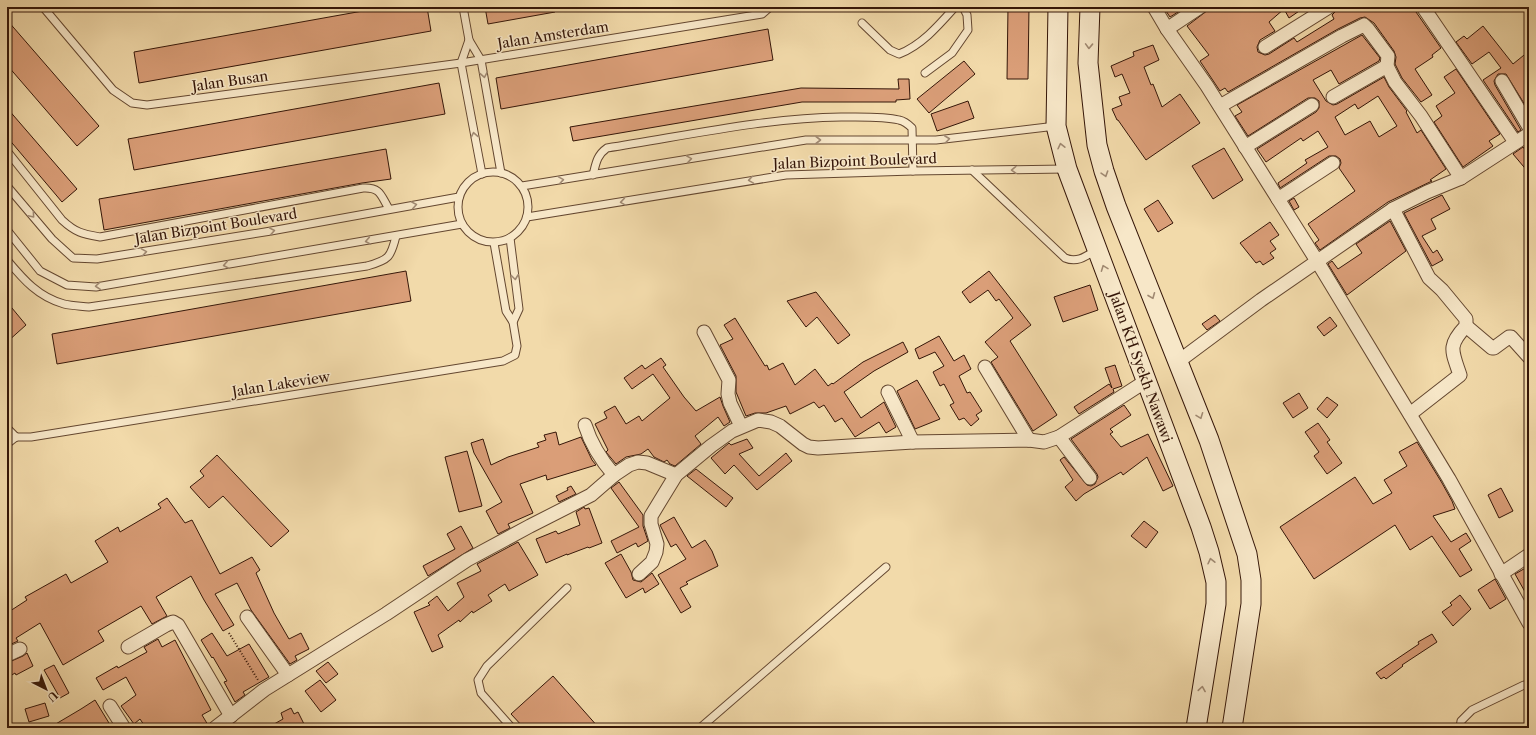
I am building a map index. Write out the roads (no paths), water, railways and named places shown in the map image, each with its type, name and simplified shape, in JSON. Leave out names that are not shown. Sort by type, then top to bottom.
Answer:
[{"type":"main road","name":"Jalan KH Syekh Nawawi","points":[[1058,7],[1056,126],[1066,169],[1201,526],[1216,582],[1216,604],[1196,728]]},
{"type":"main road","points":[[1090,7],[1088,63],[1097,145],[1104,171],[1116,206],[1179,361],[1209,440],[1247,554],[1251,580],[1251,604],[1232,728]]},
{"type":"street","points":[[1154,7],[1167,29],[1220,106],[1317,261],[1449,478],[1529,623]]},
{"type":"street","points":[[1167,29],[1200,7]]},
{"type":"street","points":[[1265,47],[1329,7]]},
{"type":"street","points":[[1423,7],[1515,142]]},
{"type":"street","points":[[1220,106],[1364,25],[1388,56],[1387,66],[1395,82],[1421,116],[1461,178]]},
{"type":"street","points":[[1333,97],[1387,66]]},
{"type":"street","points":[[1502,81],[1529,127]]},
{"type":"street","points":[[1245,147],[1312,105]]},
{"type":"street","points":[[1179,361],[1261,300],[1393,209],[1427,192],[1461,178],[1529,134]]},
{"type":"street","points":[[1278,199],[1333,163]]},
{"type":"street","points":[[1393,209],[1429,278],[1461,312],[1466,320],[1466,326],[1452,346],[1460,375],[1410,414]]},
{"type":"street","points":[[1466,326],[1492,348],[1511,337],[1529,357]]},
{"type":"street","points":[[704,332],[729,380],[728,394],[730,403],[741,426]]},
{"type":"street","points":[[985,367],[1029,440]]},
{"type":"street","points":[[639,574],[652,562],[656,552],[657,544],[650,524],[651,516],[676,475],[711,446],[741,426],[758,420],[771,422],[780,426],[809,447],[818,448],[912,442],[1029,440],[1044,442],[1059,437],[1146,381]]},
{"type":"street","points":[[888,392],[912,442]]},
{"type":"street","points":[[585,425],[589,438],[595,449],[614,475]]},
{"type":"street","points":[[1059,437],[1090,478]]},
{"type":"street","points":[[215,728],[264,690],[392,610],[467,560],[536,522],[591,495],[629,464],[638,462],[647,463],[676,475]]},
{"type":"street","points":[[1501,574],[1529,554]]},
{"type":"street","points":[[247,617],[288,675]]},
{"type":"street","points":[[128,646],[166,624],[173,622],[178,625],[231,716]]},
{"type":"street","points":[[7,655],[20,649]]},
{"type":"street","points":[[110,706],[124,728]]},
{"type":"lane","name":"Jalan Busan","points":[[44,7],[113,90],[132,103],[147,106],[481,60]]},
{"type":"lane","points":[[463,7],[469,40],[481,60],[501,173]]},
{"type":"lane","points":[[862,23],[890,50],[899,54],[907,51],[937,28],[954,7]]},
{"type":"lane","points":[[925,73],[952,53],[968,30],[967,16],[963,7]]},
{"type":"lane","name":"Jalan Amsterdam","points":[[481,60],[762,14],[770,8]]},
{"type":"lane","points":[[469,40],[461,63],[482,174]]},
{"type":"lane","points":[[594,175],[597,158],[607,148],[752,124],[808,118],[858,117],[899,120],[912,128],[913,171]]},
{"type":"lane","name":"Jalan Bizpoint Boulevard","points":[[522,186],[806,140],[936,140],[1056,126]]},
{"type":"lane","points":[[7,151],[62,220],[73,230],[82,234],[100,238],[372,187],[378,190],[389,209]]},
{"type":"lane","name":"Jalan Bizpoint Boulevard","points":[[527,218],[786,175],[913,171],[1066,169]]},
{"type":"lane","points":[[972,170],[1065,258],[1076,260],[1083,258],[1097,249]]},
{"type":"lane","points":[[492,172],[501,173],[513,178],[522,186],[528,202],[527,218],[521,230],[503,242],[494,243],[481,241],[470,234],[462,224],[458,210],[459,197],[464,187],[472,179],[482,174],[492,172]]},
{"type":"lane","name":"Jalan Bizpoint Boulevard","points":[[7,186],[52,239],[74,258],[97,259],[271,231],[459,197]]},
{"type":"lane","points":[[7,230],[40,271],[67,285],[96,287],[462,224]]},
{"type":"lane","points":[[7,260],[26,283],[45,297],[64,304],[89,308],[367,266],[380,262],[392,253],[396,236]]},
{"type":"lane","points":[[510,238],[519,309],[513,322]]},
{"type":"lane","points":[[494,243],[506,311],[513,322]]},
{"type":"lane","name":"Jalan Lakeview","points":[[16,437],[39,436],[504,362],[515,355],[517,346],[513,322]]},
{"type":"lane","points":[[7,428],[16,437],[7,444]]},
{"type":"lane","points":[[700,728],[886,567]]},
{"type":"lane","points":[[512,728],[481,693],[478,680],[487,666],[567,588]]},
{"type":"lane","points":[[1460,728],[1461,721],[1472,710],[1524,685],[1529,685]]}]
